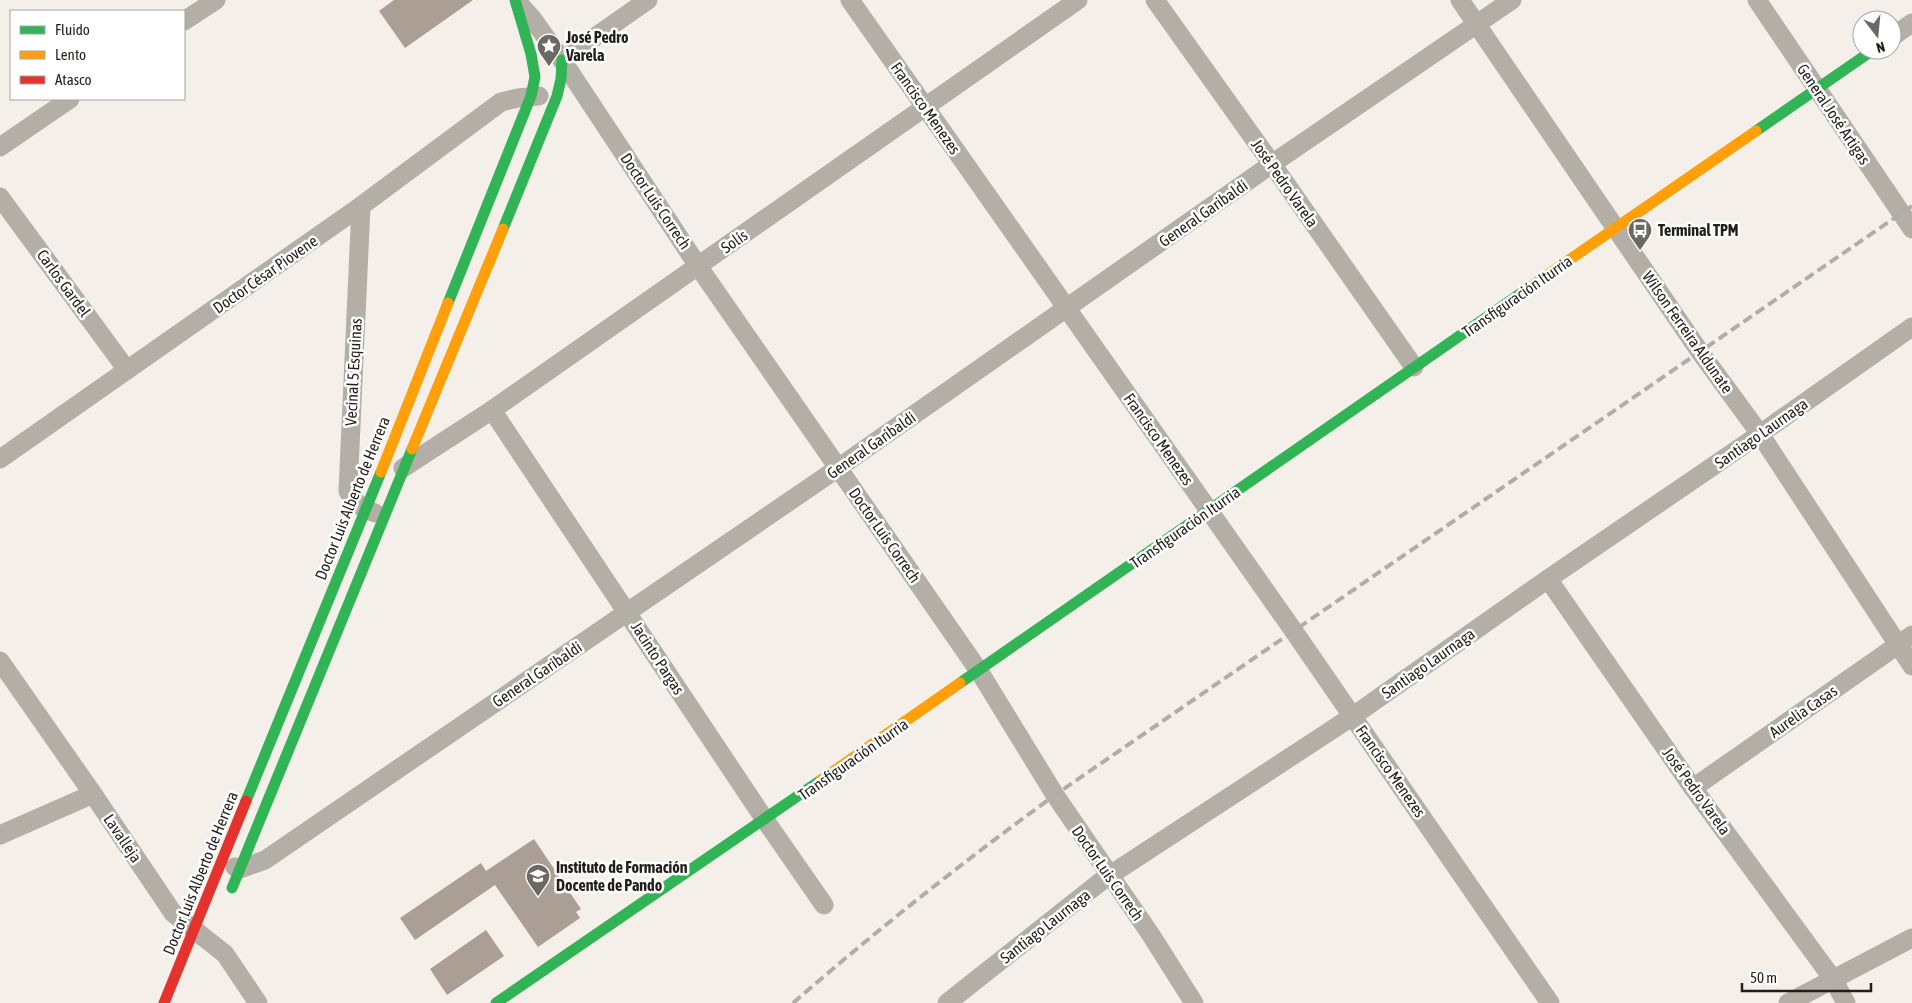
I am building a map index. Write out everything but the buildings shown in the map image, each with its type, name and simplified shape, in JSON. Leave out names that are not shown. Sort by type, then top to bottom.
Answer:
[{"type":"street","points":[[187,12],[216,0]]},
{"type":"street","name":"Doctor Luis Alberto de Herrera","points":[[164,1003],[384,464],[531,96],[535,77],[532,54],[515,0]]},
{"type":"street","name":"Doctor Luis Correch","points":[[515,0],[532,18],[562,60],[698,266],[979,671],[1055,795],[1151,935],[1194,1003]]},
{"type":"street","points":[[532,54],[562,60],[648,0]]},
{"type":"street","name":"Francisco Menezes","points":[[850,0],[1353,716],[1550,1003]]},
{"type":"street","name":"Solís","points":[[404,468],[492,410],[1078,0]]},
{"type":"street","name":"José Pedro Varela","points":[[1155,0],[1414,367]]},
{"type":"street","name":"Wilson Ferreira Aldunate","points":[[1460,0],[1700,352],[1905,640],[1912,666]]},
{"type":"street","name":"General Garibaldi","points":[[240,869],[265,860],[838,468],[1272,164],[1512,0]]},
{"type":"street","name":"General José Artigas","points":[[1757,0],[1912,229]]},
{"type":"street","points":[[229,896],[557,96],[561,79],[562,60]]},
{"type":"street","name":"Transfiguración Iturria","points":[[496,1003],[765,820],[1414,367],[1858,60]]},
{"type":"street","name":"Doctor César Piovene","points":[[0,459],[361,206],[501,102],[531,96],[557,96]]},
{"type":"street","points":[[0,147],[69,100]]},
{"type":"street","name":"Carlos Gardel","points":[[0,197],[127,370]]},
{"type":"street","name":"Vecinal 5 Esquinas","points":[[361,206],[348,491],[353,501],[365,509],[384,516]]},
{"type":"street","name":"Santiago Laurnaga","points":[[947,1003],[1110,875],[1353,716],[1912,327]]},
{"type":"street","name":"Jacinto Pargas","points":[[492,410],[765,820],[824,905]]},
{"type":"street","points":[[384,464],[404,468]]},
{"type":"street","name":"José Pedro Varela","points":[[1548,579],[1693,788],[1833,979],[1846,1003]]},
{"type":"street","name":"Aurelia Casas","points":[[1693,788],[1905,640]]},
{"type":"street","name":"Lavalleja","points":[[0,661],[173,913],[225,954],[258,1003]]},
{"type":"street","points":[[0,835],[93,794]]},
{"type":"street","points":[[222,862],[240,869]]},
{"type":"street","points":[[1788,1003],[1912,938]]},
{"type":"railway","points":[[793,1003],[921,896],[1055,795],[1912,206]]},
{"type":"traffic: fast","points":[[448,303],[531,96],[535,77],[531,54],[515,0]]},
{"type":"traffic: fast","points":[[503,229],[557,96],[561,79],[562,60]]},
{"type":"traffic: fast","points":[[1756,131],[1859,60]]},
{"type":"traffic: fast","points":[[960,683],[1530,287]]},
{"type":"traffic: fast","points":[[232,888],[412,449]]},
{"type":"traffic: fast","points":[[246,801],[381,472]]},
{"type":"traffic: fast","points":[[496,1003],[821,780]]},
{"type":"traffic: slow","points":[[1530,287],[1756,131]]},
{"type":"traffic: slow","points":[[412,449],[503,229]]},
{"type":"traffic: slow","points":[[381,472],[448,303]]},
{"type":"traffic: slow","points":[[821,780],[960,683]]},
{"type":"traffic: jam","points":[[164,1003],[246,801]]},
{"type":"place","name":"José Pedro Varela","points":[[549,67]]},
{"type":"place","name":"Terminal TPM","points":[[1640,251]]},
{"type":"place","name":"Instituto de Formación Docente de Pando","points":[[538,897]]}]
